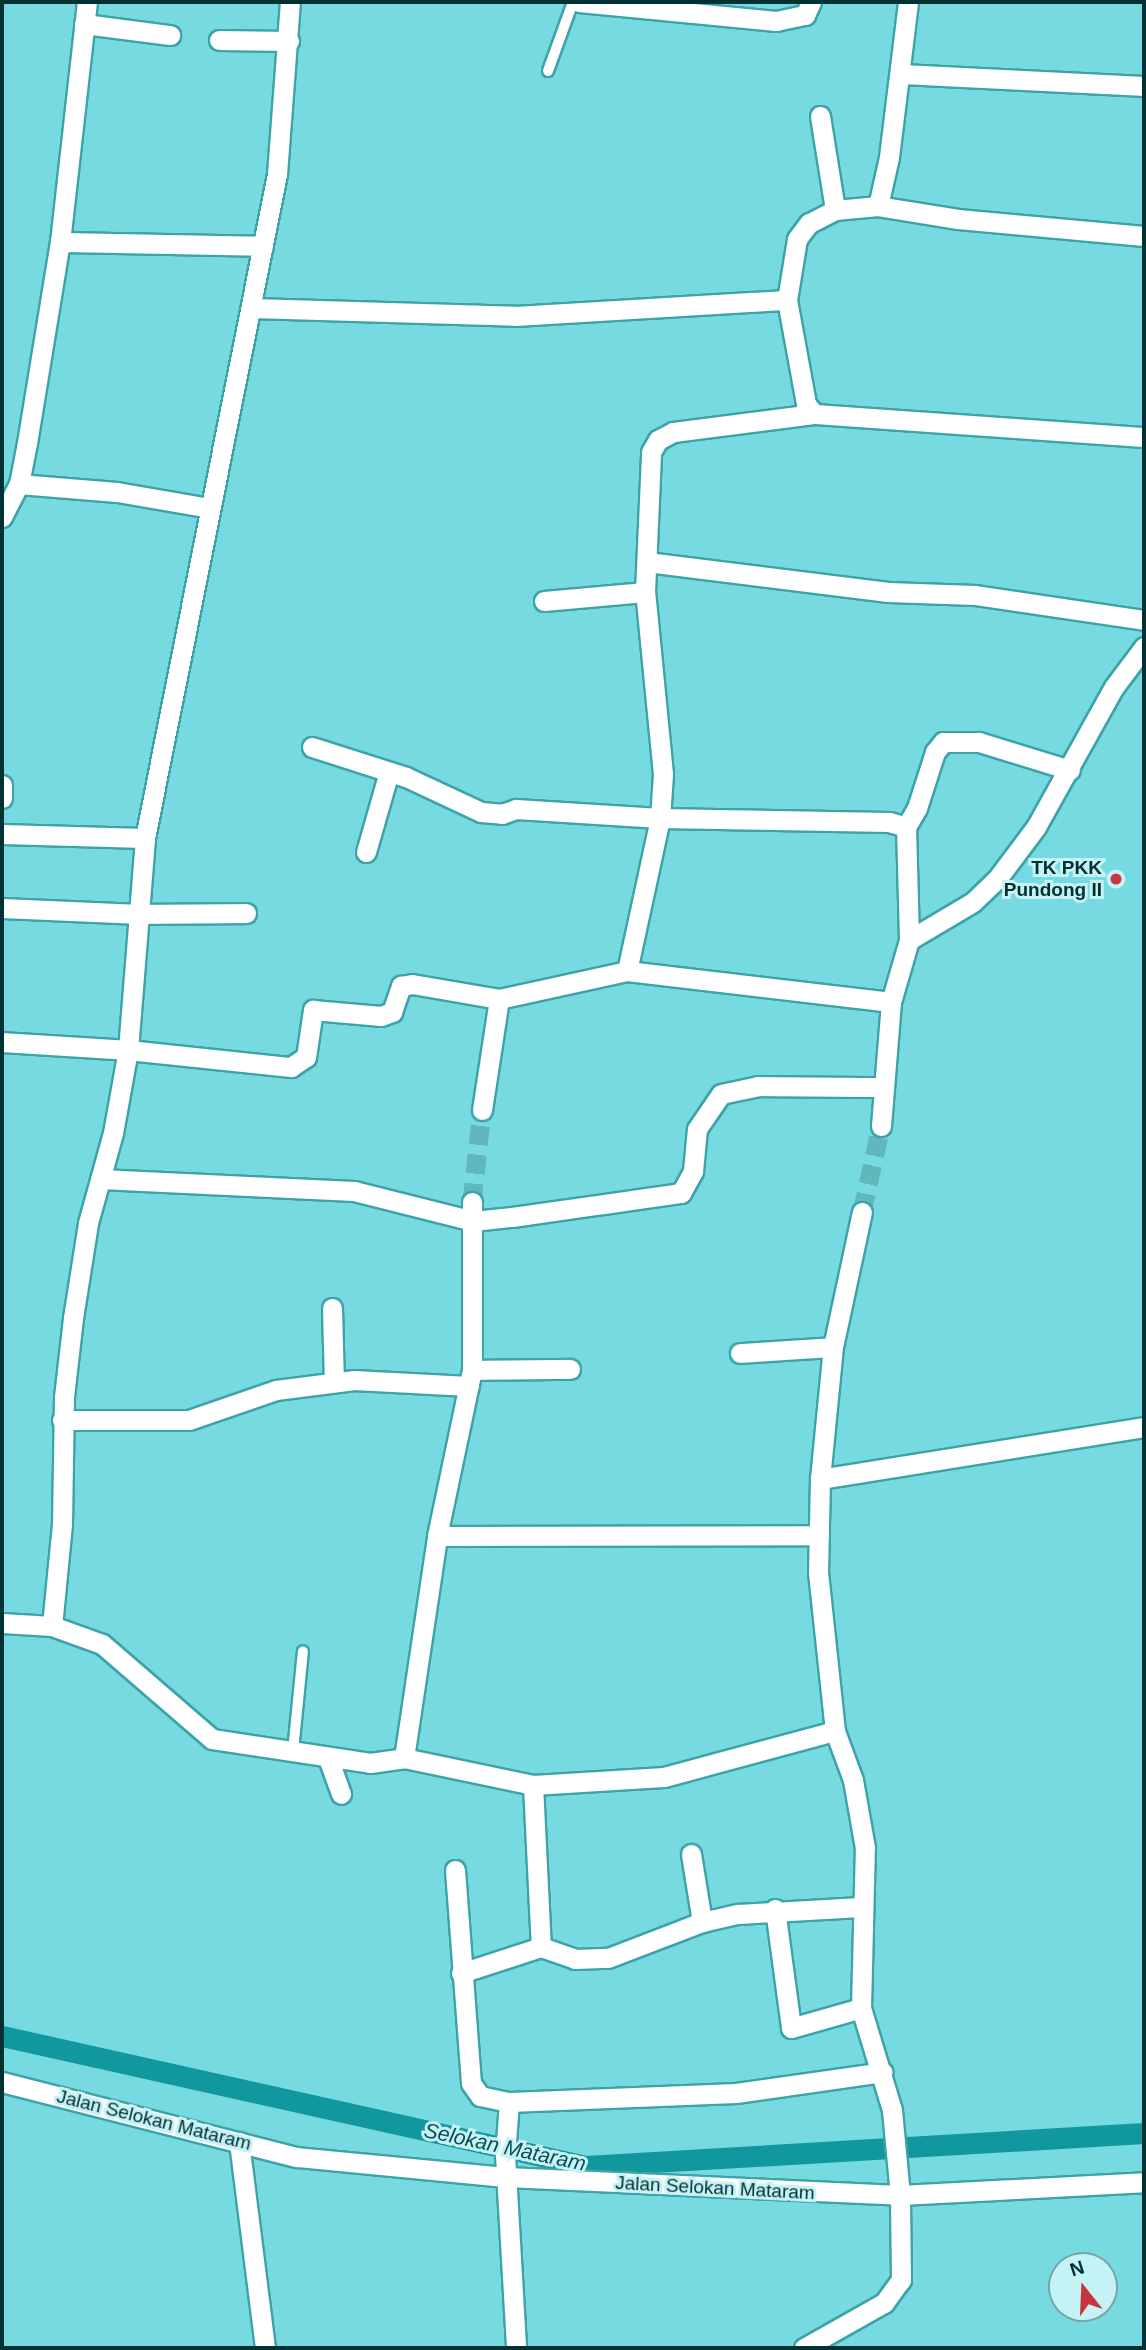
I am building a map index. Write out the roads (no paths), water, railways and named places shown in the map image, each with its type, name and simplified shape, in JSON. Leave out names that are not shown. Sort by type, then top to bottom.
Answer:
[{"type":"street","points":[[2,517],[19,484],[60,242],[87,2]]},
{"type":"street","points":[[52,1626],[62,1524],[62,1420],[73,1318],[128,1050],[145,838],[210,508],[253,308],[277,174],[290,2]]},
{"type":"street","points":[[579,2],[776,21],[805,15],[811,2]]},
{"type":"street","points":[[878,205],[901,74],[908,2]]},
{"type":"street","points":[[84,24],[170,35]]},
{"type":"street","points":[[219,40],[289,41]]},
{"type":"street","points":[[901,74],[1144,86]]},
{"type":"street","points":[[820,116],[835,210]]},
{"type":"street","points":[[814,414],[806,404],[787,300],[797,239],[809,223],[835,210],[878,205],[972,221],[1144,236]]},
{"type":"street","points":[[60,242],[263,246]]},
{"type":"street","points":[[253,308],[515,316],[787,300]]},
{"type":"street","points":[[628,971],[660,818],[660,721],[645,592],[648,562],[648,469],[658,440],[673,432],[814,414],[1144,437]]},
{"type":"street","points":[[19,484],[117,492],[210,508]]},
{"type":"street","points":[[648,562],[888,592],[975,596],[1144,620]]},
{"type":"street","points":[[544,601],[645,592]]},
{"type":"street","points":[[909,940],[972,901],[997,879],[1036,827],[1114,687],[1144,647]]},
{"type":"street","points":[[881,1126],[891,1002],[909,940],[906,827],[917,808],[935,752],[943,742],[979,742],[1070,770]]},
{"type":"street","points":[[312,747],[389,772],[481,812],[502,814],[516,809],[660,818],[889,822],[906,827]]},
{"type":"street","points":[[366,852],[389,772]]},
{"type":"street","points":[[2,785],[2,798]]},
{"type":"street","points":[[2,834],[145,838]]},
{"type":"street","points":[[2,908],[140,914],[246,913]]},
{"type":"street","points":[[2,1042],[128,1050],[291,1067],[306,1057],[313,1010],[381,1016],[392,1012],[401,986],[412,984],[499,999],[628,971],[891,1002]]},
{"type":"street","points":[[482,1110],[499,999]]},
{"type":"street","points":[[100,1179],[354,1191],[472,1211],[681,1193],[693,1171],[697,1129],[721,1094],[758,1086],[884,1087]]},
{"type":"street","points":[[404,1758],[437,1536],[470,1378],[472,1211]]},
{"type":"street","points":[[804,2348],[884,2303],[897,2289],[901,2280],[899,2187],[892,2110],[883,2072],[861,2008],[860,1907],[865,1848],[853,1780],[835,1731],[818,1535],[820,1479],[833,1347],[862,1212]]},
{"type":"street","points":[[331,1308],[334,1382]]},
{"type":"street","points":[[740,1353],[833,1347]]},
{"type":"street","points":[[62,1420],[189,1420],[253,1396],[334,1382],[470,1378],[570,1369]]},
{"type":"street","points":[[820,1479],[1144,1427]]},
{"type":"street","points":[[437,1536],[818,1535]]},
{"type":"street","points":[[2,1623],[52,1626],[102,1644],[212,1738],[370,1763],[404,1758],[533,1785],[664,1777],[835,1731]]},
{"type":"street","points":[[328,1758],[341,1794]]},
{"type":"street","points":[[533,1785],[541,1947]]},
{"type":"street","points":[[691,1854],[702,1922]]},
{"type":"street","points":[[455,1870],[460,1973],[471,2083],[480,2096],[508,2108],[736,2093],[883,2072]]},
{"type":"street","points":[[460,1973],[541,1947],[575,1959],[608,1958],[702,1922],[775,1909],[860,1907]]},
{"type":"street","points":[[775,1909],[791,2028],[861,2008]]},
{"type":"street","name":"Jalan Selokan Mataram","points":[[2,2082],[297,2157],[506,2177],[899,2187],[1144,2182]]},
{"type":"street","points":[[508,2108],[505,2155],[516,2348]]},
{"type":"street","points":[[239,2142],[265,2348]]},
{"type":"lane","points":[[548,71],[573,2]]},
{"type":"lane","points":[[293,1751],[303,1651]]},
{"type":"waterway","name":"Selokan Mataram","points":[[2,2036],[586,2166],[1144,2133]]},
{"type":"tunnel","points":[[472,1202],[482,1110]]},
{"type":"tunnel","points":[[862,1212],[881,1126]]},
{"type":"place","name":"TK PKK Pundong II","points":[[1116,879]]}]
